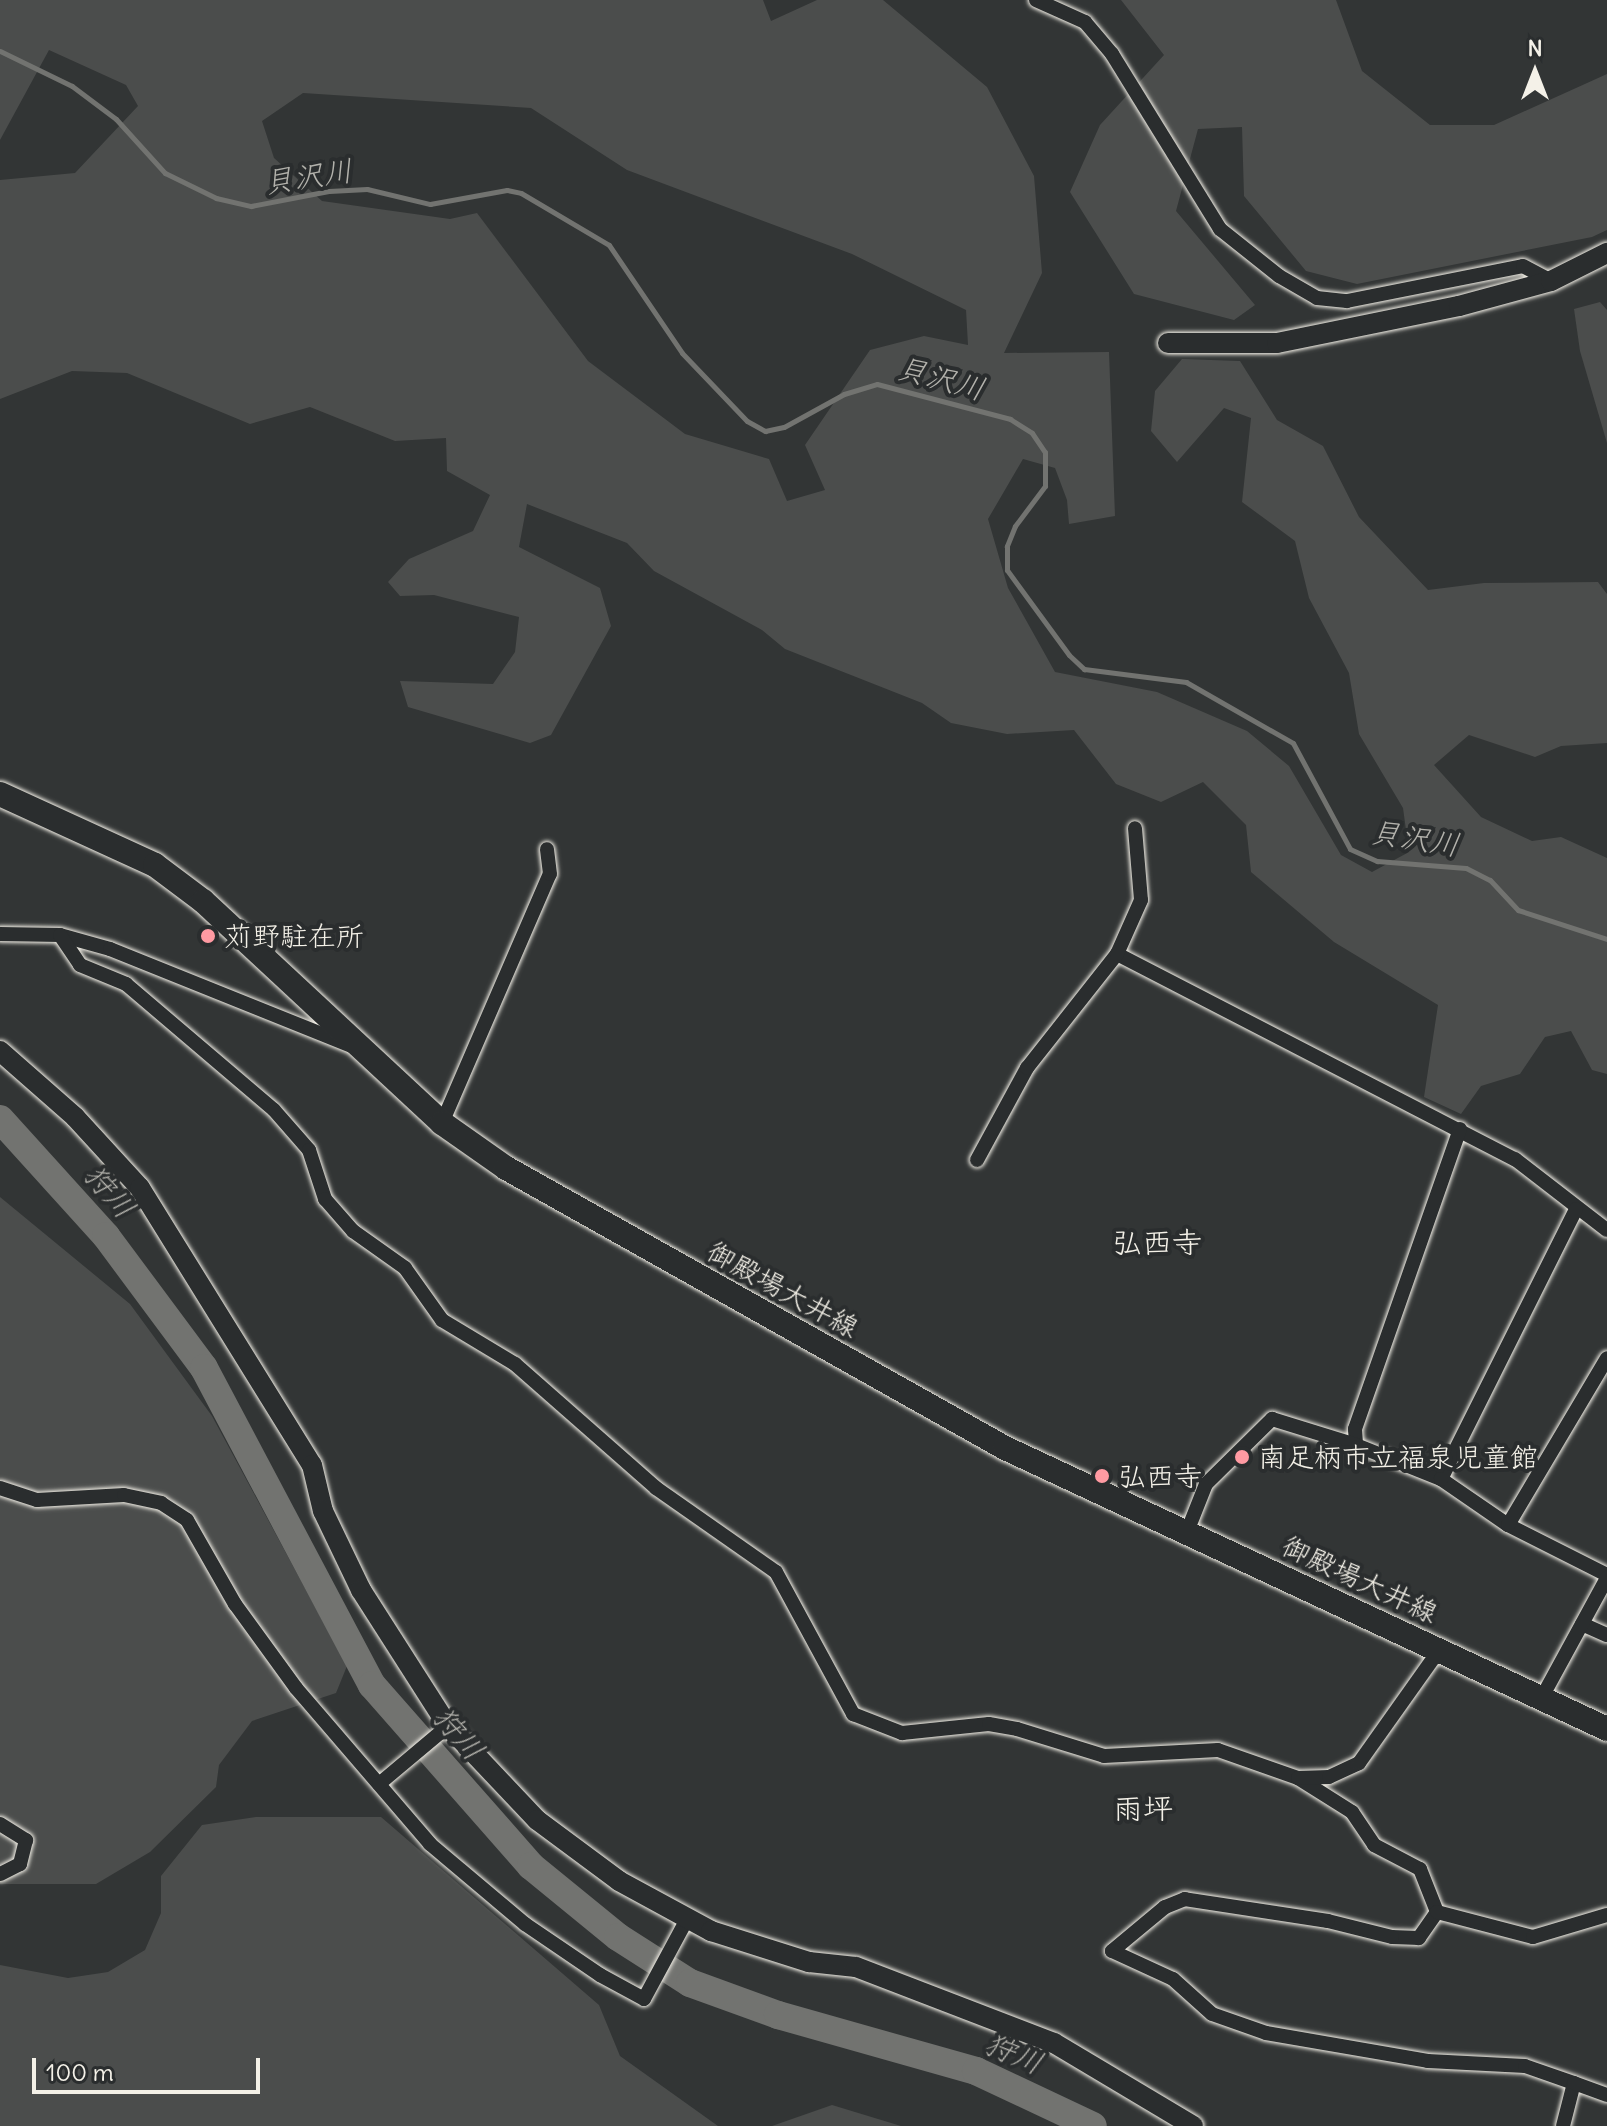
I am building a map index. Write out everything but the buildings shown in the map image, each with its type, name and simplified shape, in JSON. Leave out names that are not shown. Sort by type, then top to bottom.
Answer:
[{"type":"main road","name":"御殿場大井線","points":[[0,794],[155,865],[203,901],[442,1123],[506,1168],[1005,1448],[1607,1729]]},
{"type":"street","points":[[1036,0],[1085,22],[1112,54],[1220,229],[1279,276],[1317,298],[1347,301],[1523,266],[1551,281]]},
{"type":"street","points":[[1168,343],[1277,343],[1459,306],[1551,281],[1607,253]]},
{"type":"street","points":[[977,1160],[1027,1068],[1117,954],[1141,900],[1135,828]]},
{"type":"street","points":[[442,1123],[485,1034],[550,874],[547,849]]},
{"type":"street","points":[[0,934],[60,935],[176,973],[295,1027],[362,1050]]},
{"type":"street","points":[[60,935],[80,965],[126,984],[274,1110],[309,1150],[325,1199],[353,1231],[405,1268],[442,1320],[515,1364],[656,1488],[776,1572],[853,1714],[902,1733],[989,1724],[1017,1729],[1104,1756],[1218,1750],[1298,1778],[1352,1812],[1374,1845],[1420,1869],[1437,1912]]},
{"type":"street","points":[[1117,954],[1515,1159],[1607,1230]]},
{"type":"street","points":[[0,1051],[75,1117],[140,1188],[312,1465],[323,1511],[361,1590],[448,1726],[537,1820],[683,1925],[809,1962],[856,1967],[1054,2043],[1193,2126]]},
{"type":"street","points":[[1356,1445],[1355,1429],[1460,1129]]},
{"type":"street","points":[[1441,1479],[1576,1209]]},
{"type":"street","points":[[1508,1525],[1607,1358]]},
{"type":"street","points":[[1187,1532],[1206,1484],[1272,1419],[1356,1445],[1441,1479],[1508,1525],[1607,1576],[1541,1699]]},
{"type":"street","points":[[0,1488],[37,1500],[124,1495],[161,1503],[187,1520],[235,1604],[296,1688],[430,1844],[525,1924],[644,1999],[683,1925]]},
{"type":"street","points":[[1582,1624],[1607,1635]]},
{"type":"street","points":[[1298,1778],[1329,1777],[1359,1763],[1440,1649]]},
{"type":"street","points":[[379,1784],[448,1726]]},
{"type":"street","points":[[0,1824],[26,1840],[20,1864],[0,1874]]},
{"type":"street","points":[[1437,1912],[1419,1938],[1392,1937],[1328,1921],[1185,1899],[1165,1907],[1112,1951],[1173,1979],[1212,2014],[1266,2033],[1428,2061],[1525,2066],[1607,2095]]},
{"type":"street","points":[[1437,1912],[1533,1937],[1607,1915]]},
{"type":"street","points":[[1563,2126],[1574,2083]]},
{"type":"shaded area","points":[[0,0],[763,0],[771,21],[817,0],[883,0],[987,87],[1034,176],[1042,273],[1004,353],[1109,352],[1115,516],[1069,524],[1067,500],[1055,468],[1023,459],[988,519],[1008,588],[1055,672],[1157,692],[1247,731],[1289,766],[1341,855],[1372,872],[1409,852],[1403,808],[1359,734],[1349,673],[1309,598],[1295,541],[1242,502],[1251,418],[1224,408],[1177,462],[1151,431],[1155,391],[1182,359],[1240,361],[1277,420],[1323,446],[1359,517],[1428,590],[1484,583],[1598,582],[1607,594],[1607,743],[1561,746],[1535,757],[1469,735],[1434,765],[1481,817],[1532,841],[1561,837],[1607,858],[1607,1074],[1592,1070],[1571,1031],[1545,1037],[1520,1074],[1481,1086],[1461,1114],[1424,1097],[1438,1005],[1334,942],[1251,872],[1246,825],[1203,782],[1161,802],[1116,784],[1074,730],[1007,734],[951,723],[922,703],[785,649],[762,630],[654,571],[627,543],[527,504],[519,547],[600,588],[611,626],[551,735],[530,743],[408,707],[400,681],[493,684],[515,652],[519,617],[434,595],[400,596],[388,582],[409,559],[473,531],[490,495],[447,471],[446,438],[395,441],[310,407],[250,424],[127,373],[72,371],[0,399],[0,180],[75,173],[138,106],[126,85],[49,50],[0,140]],"holes":[[[303,93],[531,108],[627,170],[852,254],[966,310],[968,345],[924,336],[870,350],[805,445],[825,490],[787,501],[769,459],[685,434],[588,361],[477,213],[450,219],[322,201],[274,158],[262,121]]]},
{"type":"shaded area","points":[[1121,0],[1336,0],[1362,71],[1430,125],[1494,125],[1607,74],[1607,230],[1592,237],[1357,284],[1306,271],[1244,196],[1242,127],[1198,129],[1176,211],[1255,305],[1234,320],[1134,294],[1070,192],[1100,125],[1164,55]]},
{"type":"shaded area","points":[[1600,302],[1607,310],[1607,443],[1580,351],[1574,309]]},
{"type":"shaded area","points":[[0,1197],[130,1304],[212,1416],[347,1666],[336,1693],[252,1721],[219,1765],[216,1787],[150,1852],[96,1884],[0,1884]]},
{"type":"shaded area","points":[[256,1817],[381,1817],[599,2005],[620,2056],[718,2126],[0,2126],[0,1965],[68,1978],[108,1972],[145,1950],[161,1913],[161,1876],[202,1825]]},
{"type":"shaded area","points":[[832,2105],[901,2126],[772,2126]]},
{"type":"waterway","name":"貝沢川","points":[[0,51],[72,86],[116,119],[165,173],[216,198],[251,206],[329,191],[367,189],[430,204],[507,190],[521,193],[609,245],[682,353],[747,421],[765,431],[784,427],[844,394],[877,384],[1010,419],[1032,433],[1045,452],[1045,486],[1015,526],[1007,546],[1007,570],[1069,655],[1084,669],[1186,682],[1293,743],[1350,849],[1377,861],[1466,868],[1490,880],[1518,910],[1607,939]]},
{"type":"waterway","name":"狩川","points":[[0,1119],[106,1236],[204,1368],[372,1685],[531,1866],[618,1937],[690,1983],[778,2015],[976,2071],[1093,2126]]},
{"type":"place","name":"苅野駐在所","points":[[208,936]]},
{"type":"place","name":"南足柄市立福泉児童館","points":[[1242,1457]]},
{"type":"place","name":"弘西寺","points":[[1102,1476]]},
{"type":"district","name":"弘西寺","points":[[1157,1242]]},
{"type":"district","name":"雨坪","points":[[1143,1808]]}]
